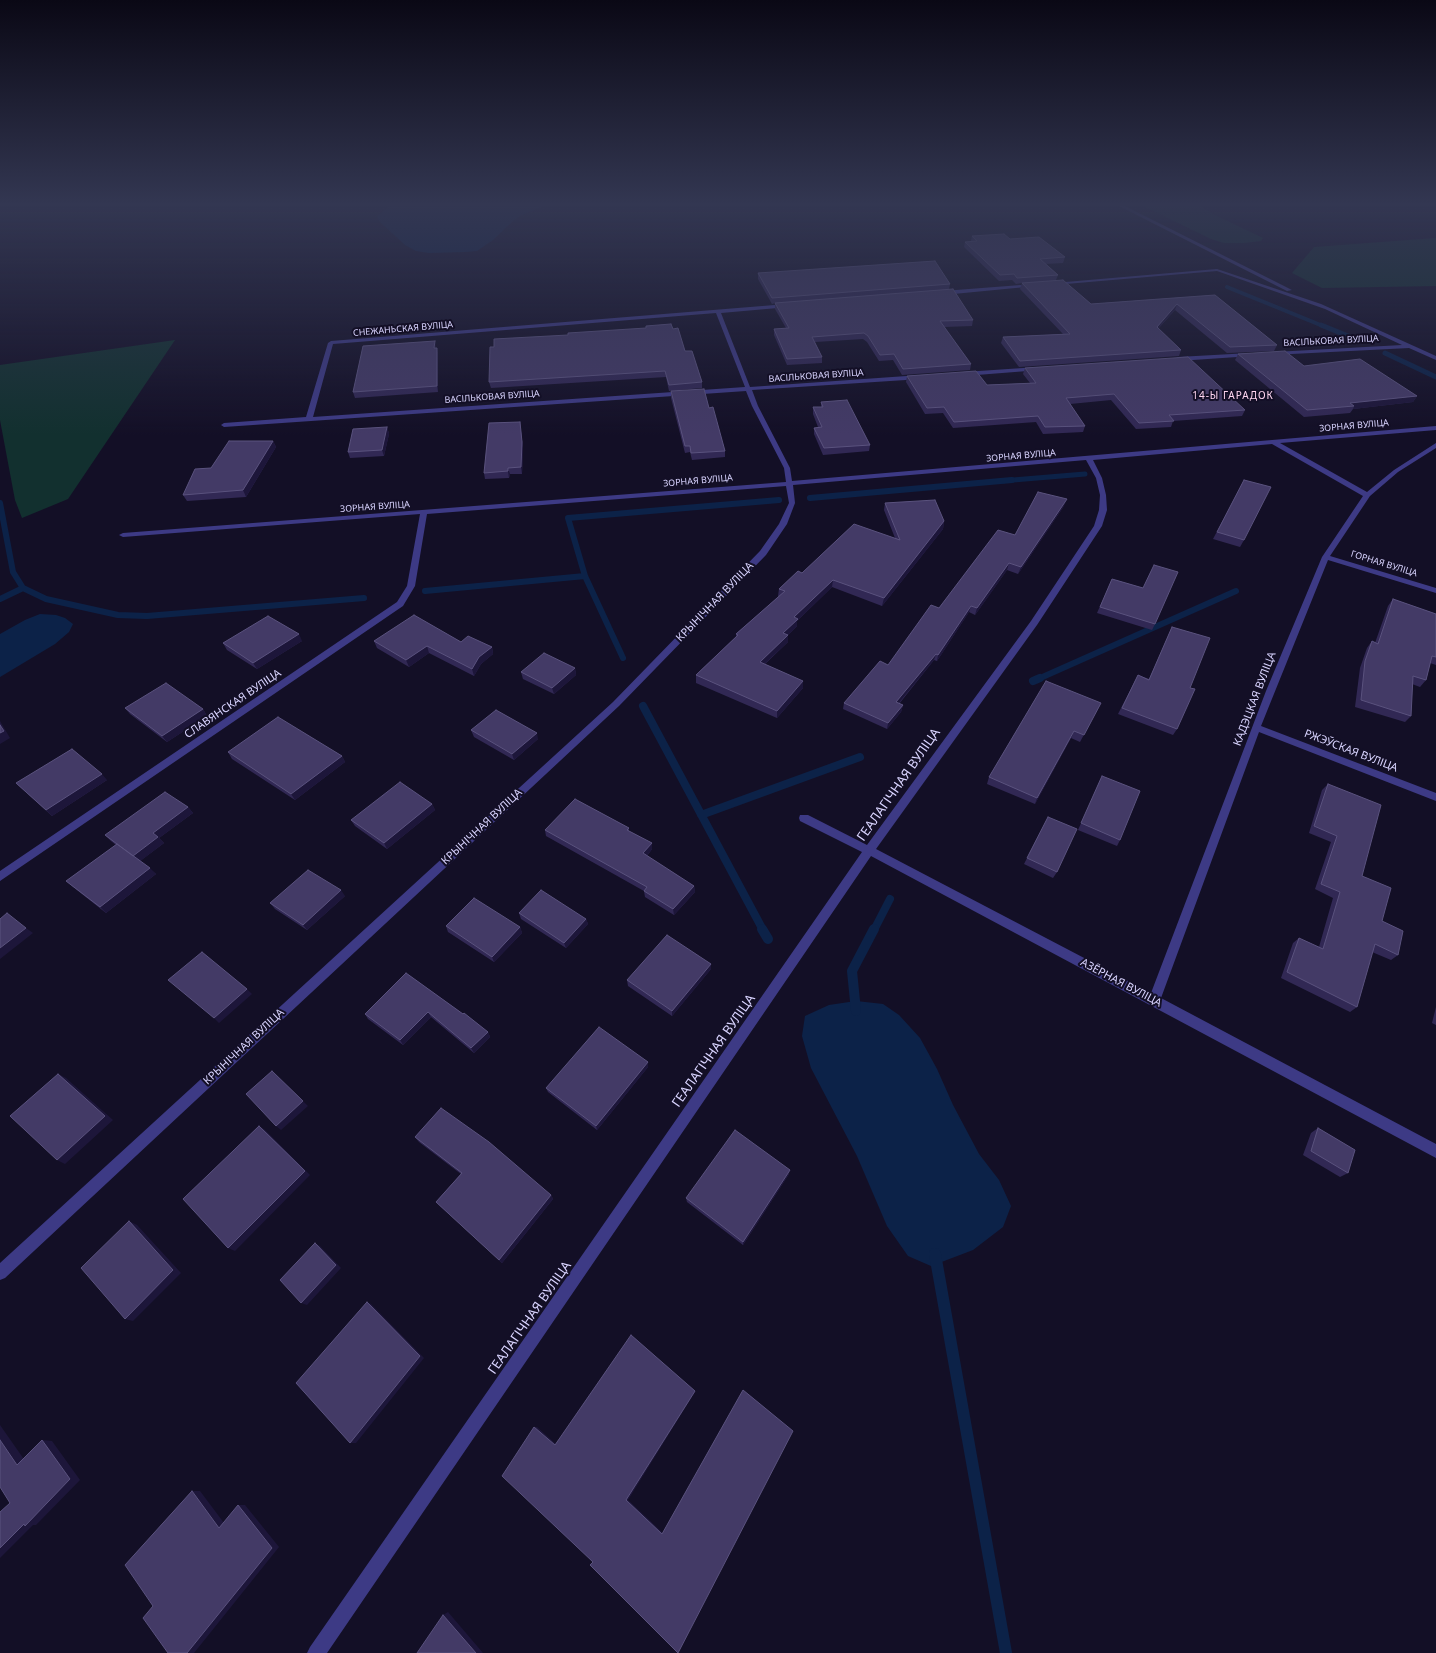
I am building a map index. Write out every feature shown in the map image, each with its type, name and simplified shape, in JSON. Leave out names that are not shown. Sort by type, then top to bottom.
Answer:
[{"type":"street","points":[[1051,284],[1097,280]]},
{"type":"street","points":[[1246,280],[1325,308]]},
{"type":"street","points":[[1270,280],[1325,308],[1436,358]]},
{"type":"street","points":[[940,293],[1043,285]]},
{"type":"street","name":"СНЕЖАНЬСКАЯ ВУЛІЦА","points":[[309,419],[331,343],[790,306]]},
{"type":"street","name":"КРЫНІЧНАЯ ВУЛІЦА","points":[[0,1274],[621,699],[763,553],[783,524],[792,503],[787,468],[748,389],[718,312]]},
{"type":"street","name":"ВАСІЛЬКОВАЯ ВУЛІЦА","points":[[1266,354],[1409,346]]},
{"type":"street","points":[[1171,360],[1258,355]]},
{"type":"street","points":[[957,375],[1044,369]]},
{"type":"street","name":"ВАСІЛЬКОВАЯ ВУЛІЦА","points":[[224,425],[926,377]]},
{"type":"street","name":"ЗОРНАЯ ВУЛІЦА","points":[[123,536],[1089,459],[1436,428]]},
{"type":"street","points":[[1273,442],[1367,495]]},
{"type":"street","name":"КАДЭЦКАЯ ВУЛІЦА","points":[[1154,1000],[1270,691],[1326,557],[1367,495],[1396,471],[1436,445]]},
{"type":"street","name":"ГЕАЛАГІЧНАЯ ВУЛІЦА","points":[[316,1653],[888,823],[1034,623],[1098,526],[1103,510],[1103,495],[1099,478],[1089,459]]},
{"type":"street","name":"СЛАВЯНСКАЯ ВУЛІЦА","points":[[0,878],[400,604],[411,586],[424,512]]},
{"type":"street","name":"ГОРНАЯ ВУЛІЦА","points":[[1326,557],[1436,591]]},
{"type":"street","name":"РЖЭЎСКАЯ ВУЛІЦА","points":[[1257,728],[1436,797]]},
{"type":"street","name":"АЗЁРНАЯ ВУЛІЦА","points":[[804,818],[1154,1000],[1436,1151]]},
{"type":"green space","points":[[1306,280],[1436,280],[1436,286],[1322,288]]},
{"type":"green space","points":[[175,340],[68,499],[22,518],[15,500],[0,420],[0,365]]},
{"type":"water","points":[[40,614],[56,615],[65,618],[73,624],[69,632],[55,644],[0,677],[0,634],[25,620]]},
{"type":"water","points":[[856,1001],[883,1004],[899,1015],[920,1038],[979,1154],[999,1180],[1011,1206],[1003,1227],[973,1250],[931,1266],[908,1256],[887,1226],[857,1156],[811,1068],[802,1036],[805,1016],[829,1005]]},
{"type":"building","points":[[762,280],[947,280],[950,284],[772,298]]},
{"type":"building","points":[[1063,280],[1091,304],[1215,295],[1277,345],[1230,347],[1177,304],[1157,327],[1181,350],[1020,361],[1003,337],[1070,334],[1022,283]]},
{"type":"building","points":[[953,289],[973,320],[940,321],[971,364],[903,369],[894,354],[880,355],[868,336],[864,333],[812,337],[822,357],[787,359],[774,329],[789,328],[775,303]]},
{"type":"building","points":[[671,324],[673,329],[678,328],[685,351],[692,351],[702,382],[669,385],[665,371],[489,382],[490,347],[494,347],[494,339],[568,335],[568,333],[646,328],[646,326]]},
{"type":"building","points":[[435,341],[434,348],[437,348],[437,386],[353,392],[363,346]]},
{"type":"building","points":[[1285,351],[1304,366],[1360,359],[1417,396],[1350,403],[1354,406],[1307,410],[1238,354]]},
{"type":"building","points":[[1188,357],[1245,410],[1169,415],[1174,421],[1139,423],[1114,394],[1066,398],[1085,426],[1045,427],[1038,416],[954,422],[944,407],[927,408],[907,376],[976,371],[987,385],[1036,383],[1025,368]]},
{"type":"building","points":[[704,389],[709,408],[713,407],[725,451],[691,453],[690,446],[685,446],[671,391]]},
{"type":"building","points":[[847,400],[870,445],[824,448],[814,428],[822,427],[813,407],[823,407],[821,402]]},
{"type":"building","points":[[520,422],[522,442],[521,467],[508,468],[508,471],[484,473],[489,423]]},
{"type":"building","points":[[387,427],[382,450],[348,452],[353,429]]},
{"type":"building","points":[[229,441],[273,441],[243,490],[183,495],[195,469],[211,468]]},
{"type":"building","points":[[1244,480],[1271,487],[1244,540],[1217,532]]},
{"type":"building","points":[[1038,492],[1067,499],[1021,567],[1009,563],[977,608],[971,606],[938,655],[936,654],[896,702],[903,705],[888,723],[844,703],[880,661],[888,665],[931,605],[939,608],[998,530],[1015,535]]},
{"type":"building","points":[[935,500],[944,521],[884,598],[833,580],[794,617],[798,619],[783,633],[788,635],[760,662],[803,681],[777,711],[696,675],[738,635],[736,634],[785,591],[779,589],[798,571],[802,573],[854,524],[900,540],[885,503]]},
{"type":"building","points":[[1154,565],[1178,572],[1155,624],[1100,607],[1112,579],[1143,588]]},
{"type":"building","points":[[1393,599],[1436,614],[1436,657],[1432,656],[1426,680],[1413,676],[1411,716],[1361,700],[1365,661],[1372,641],[1378,644]]},
{"type":"building","points":[[414,615],[461,642],[468,636],[492,647],[479,657],[472,669],[427,646],[406,660],[374,641]]},
{"type":"building","points":[[268,616],[299,634],[253,663],[223,643]]},
{"type":"building","points":[[1172,627],[1210,638],[1190,688],[1195,689],[1177,729],[1122,708],[1138,675],[1149,680]]},
{"type":"building","points":[[544,653],[575,668],[552,688],[521,672]]},
{"type":"building","points":[[1046,681],[1101,703],[1084,735],[1074,731],[1037,798],[989,777]]},
{"type":"building","points":[[166,683],[203,709],[162,736],[125,708]]},
{"type":"building","points":[[496,710],[537,733],[512,754],[471,730]]},
{"type":"building","points":[[278,717],[342,756],[291,794],[228,752]]},
{"type":"building","points":[[0,725],[4,731],[0,733]]},
{"type":"building","points":[[72,749],[102,774],[46,810],[16,783]]},
{"type":"building","points":[[1102,776],[1140,791],[1120,840],[1081,823]]},
{"type":"building","points":[[400,782],[432,804],[384,843],[351,820]]},
{"type":"building","points":[[1328,784],[1381,805],[1362,876],[1391,888],[1382,921],[1403,931],[1398,955],[1375,944],[1357,1007],[1287,972],[1299,938],[1323,949],[1340,892],[1321,884],[1337,836],[1314,826]]},
{"type":"building","points":[[165,792],[188,807],[153,833],[158,837],[133,856],[105,835]]},
{"type":"building","points":[[575,799],[629,828],[627,830],[652,843],[643,853],[694,886],[673,909],[644,891],[647,887],[545,830]]},
{"type":"building","points":[[1048,817],[1077,829],[1057,872],[1027,858]]},
{"type":"building","points":[[117,844],[150,868],[100,907],[66,881]]},
{"type":"building","points":[[308,870],[341,890],[303,925],[270,903]]},
{"type":"building","points":[[541,890],[586,919],[564,943],[519,913]]},
{"type":"building","points":[[474,898],[520,927],[492,957],[446,926]]},
{"type":"building","points":[[7,913],[26,928],[0,948],[0,919]]},
{"type":"building","points":[[667,935],[711,964],[672,1011],[627,980]]},
{"type":"building","points":[[202,952],[247,989],[214,1018],[168,980]]},
{"type":"building","points":[[406,973],[463,1014],[464,1013],[488,1032],[471,1048],[428,1012],[400,1040],[365,1014]]},
{"type":"building","points":[[599,1027],[648,1062],[596,1126],[546,1088]]},
{"type":"building","points":[[272,1071],[303,1101],[276,1126],[246,1094]]},
{"type":"building","points":[[58,1074],[105,1116],[57,1160],[10,1116]]},
{"type":"building","points":[[441,1108],[489,1142],[551,1195],[499,1260],[436,1202],[462,1173],[415,1137]]},
{"type":"building","points":[[259,1126],[305,1171],[228,1248],[183,1199]]},
{"type":"building","points":[[1318,1128],[1355,1150],[1348,1173],[1311,1151]]},
{"type":"building","points":[[735,1130],[790,1170],[743,1242],[686,1198]]},
{"type":"building","points":[[129,1221],[173,1270],[125,1319],[81,1268]]},
{"type":"building","points":[[315,1243],[336,1265],[301,1303],[280,1280]]},
{"type":"building","points":[[367,1302],[420,1356],[350,1443],[296,1383]]},
{"type":"building","points":[[631,1335],[695,1391],[626,1500],[662,1534],[743,1390],[793,1431],[678,1653],[590,1565],[593,1562],[502,1476],[534,1427],[555,1445]]},
{"type":"building","points":[[0,1440],[17,1465],[42,1440],[70,1479],[25,1526],[24,1524],[0,1548],[0,1512],[10,1503],[0,1487]]},
{"type":"building","points":[[192,1491],[219,1528],[238,1505],[272,1548],[187,1653],[168,1653],[143,1618],[153,1606],[125,1565]]},
{"type":"building","points":[[443,1615],[476,1653],[417,1653]]},
{"type":"waterway","points":[[1227,287],[1323,326]]},
{"type":"waterway","points":[[1321,325],[1353,338]]},
{"type":"waterway","points":[[1385,353],[1436,377]]},
{"type":"waterway","points":[[1001,481],[1085,474]]},
{"type":"waterway","points":[[810,498],[1012,480]]},
{"type":"waterway","points":[[585,576],[568,518],[779,500]]},
{"type":"waterway","points":[[0,503],[13,572],[23,588]]},
{"type":"waterway","points":[[425,591],[585,576]]},
{"type":"waterway","points":[[585,576],[623,658]]},
{"type":"waterway","points":[[0,599],[23,588]]},
{"type":"waterway","points":[[23,588],[46,599],[118,615],[147,616],[364,598]]},
{"type":"waterway","points":[[1038,679],[1236,591]]},
{"type":"waterway","points":[[1033,681],[1040,678]]},
{"type":"waterway","points":[[643,706],[701,815]]},
{"type":"waterway","points":[[701,815],[860,757]]},
{"type":"waterway","points":[[701,815],[763,930]]},
{"type":"waterway","points":[[874,930],[890,899]]},
{"type":"waterway","points":[[762,929],[768,939]]},
{"type":"waterway","points":[[856,1011],[852,971],[874,929]]},
{"type":"waterway","points":[[935,1254],[1006,1653]]},
{"type":"district","name":"14-Ы ГАРАДОК","points":[[1233,396]]}]
